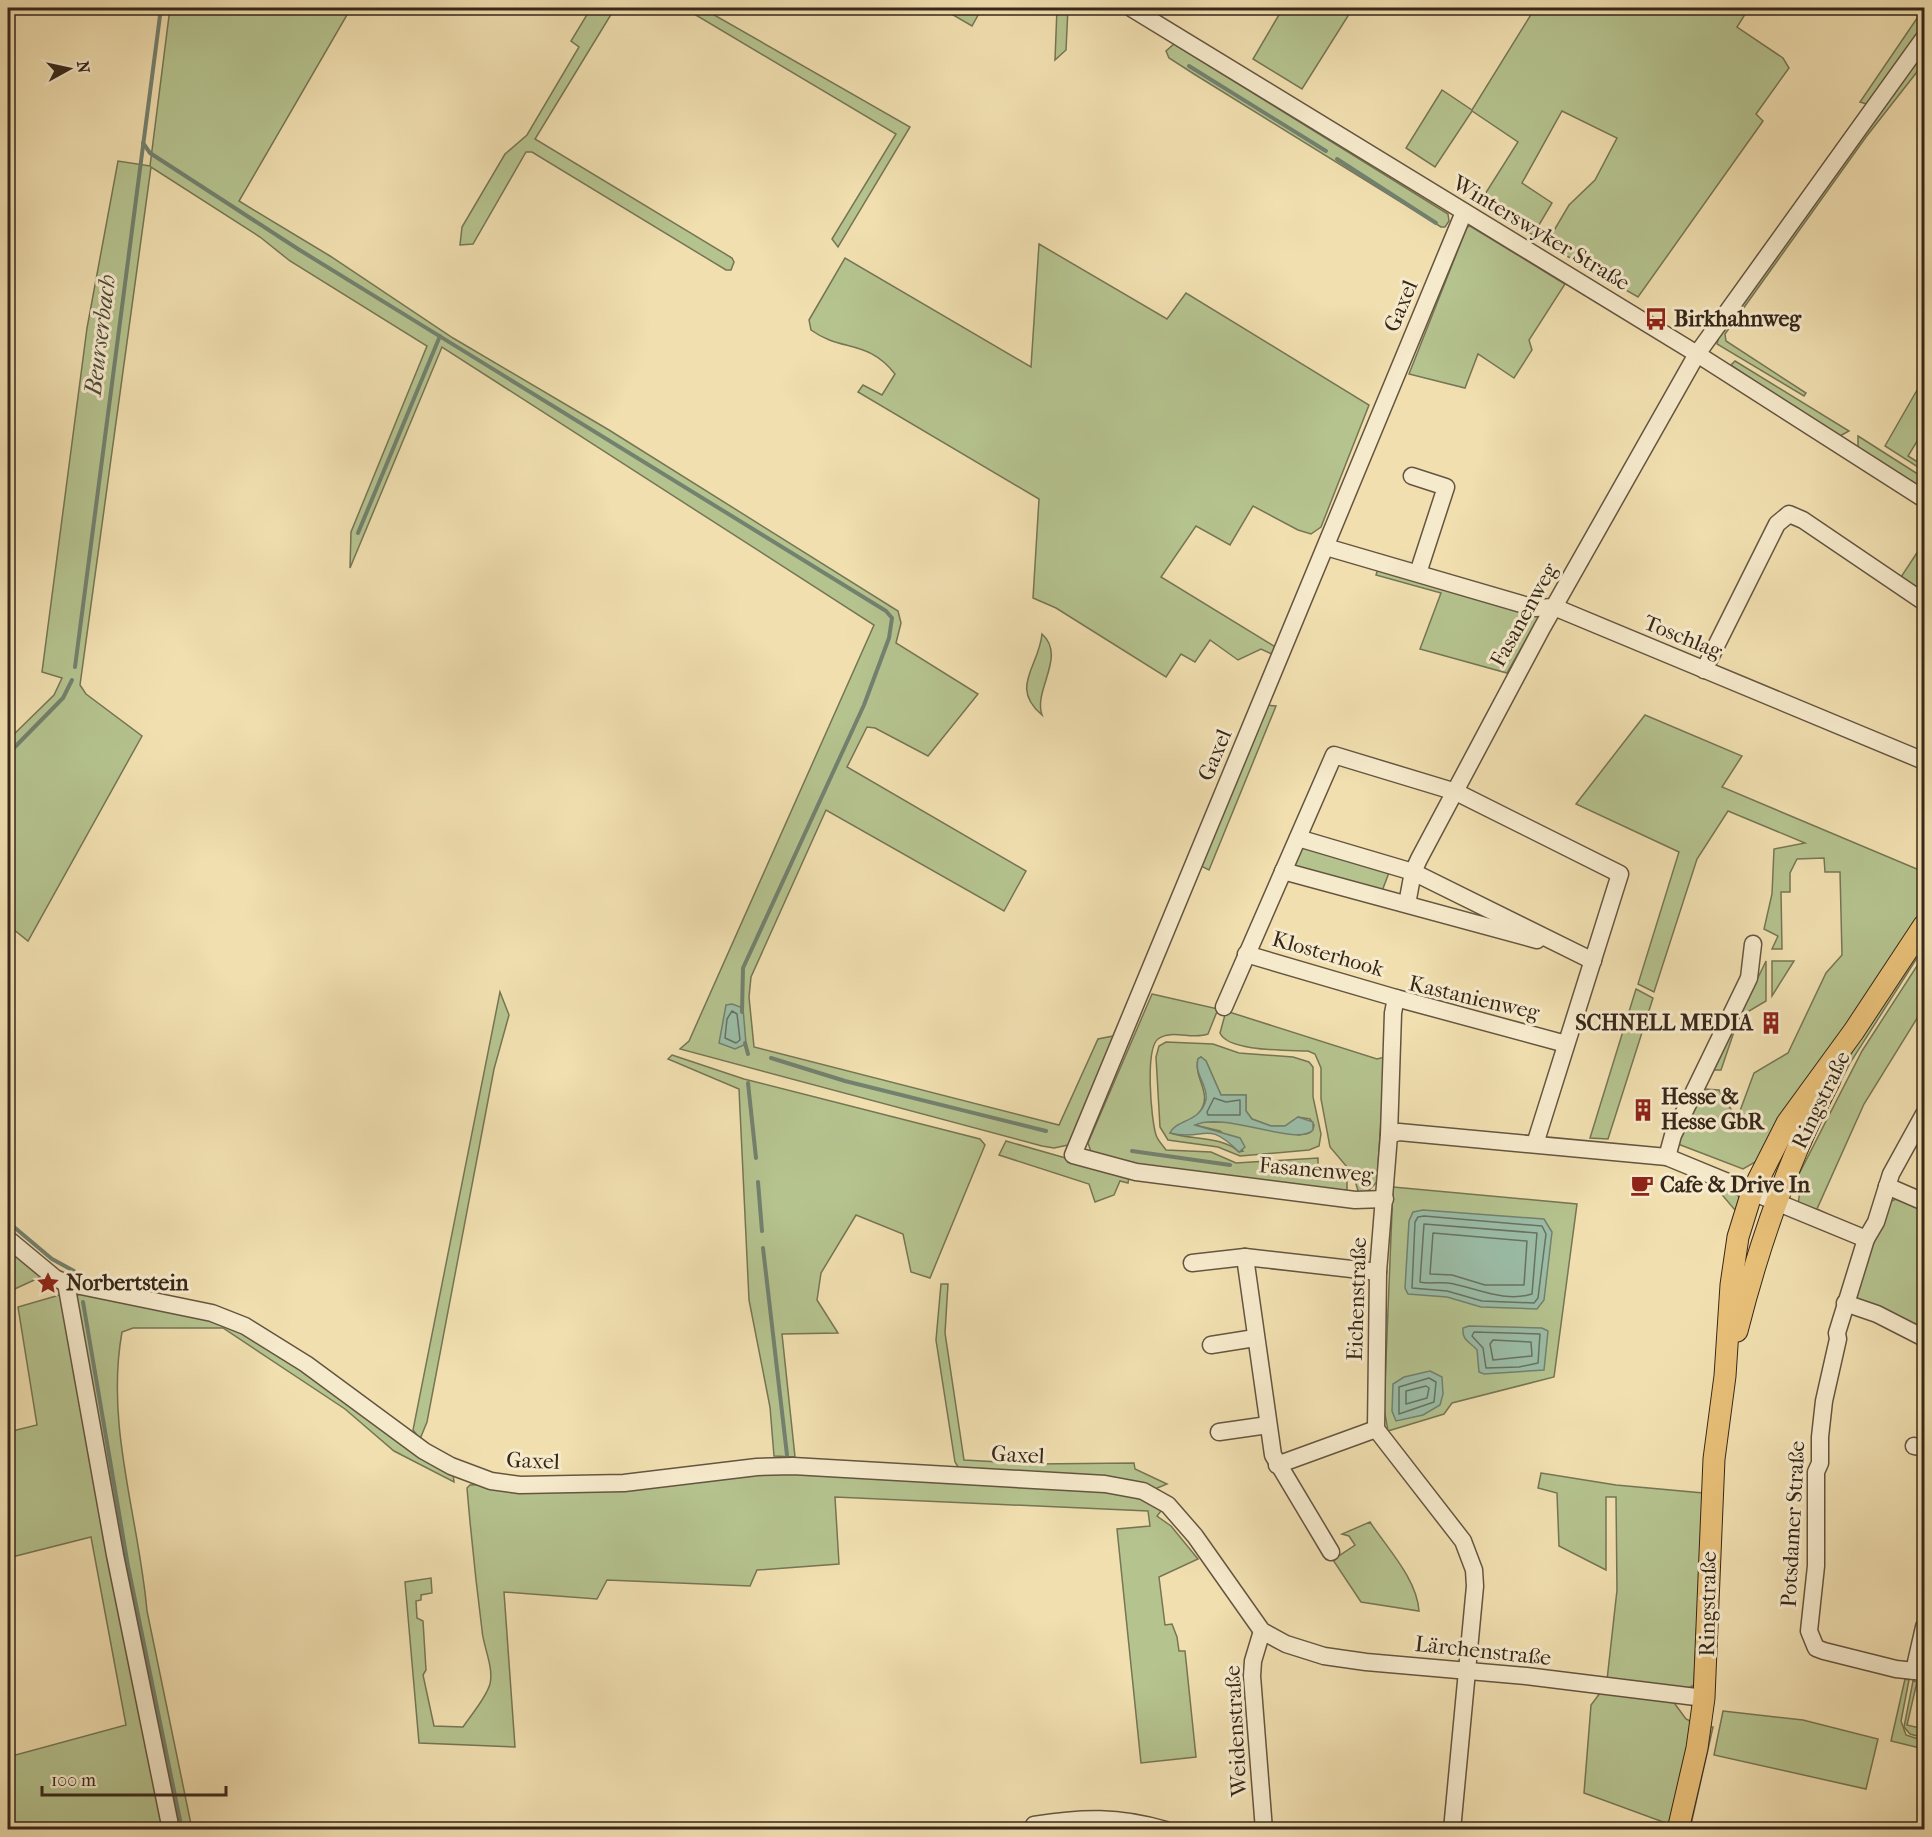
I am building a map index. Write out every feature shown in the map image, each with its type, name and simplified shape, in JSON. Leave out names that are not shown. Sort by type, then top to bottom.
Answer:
[{"type":"main road","name":"Ringstraße","points":[[1678,1830],[1697,1748],[1704,1698],[1714,1459],[1725,1376],[1734,1261],[1752,1192],[1786,1123],[1854,1031],[1924,925]]},
{"type":"main road","name":"Ringstraße","points":[[1725,1376],[1752,1272],[1776,1201],[1818,1102],[1854,1031]]},
{"type":"street","name":"Winterswyker Straße","points":[[1131,8],[1697,354],[1924,499]]},
{"type":"street","points":[[1697,354],[1924,38]]},
{"type":"street","name":"Gaxel","points":[[1242,1186],[1136,1172],[1072,1155],[1464,212]]},
{"type":"street","name":"Fasanenweg","points":[[1407,904],[1413,872],[1554,608],[1697,354]]},
{"type":"street","points":[[1412,476],[1446,487],[1418,573]]},
{"type":"street","points":[[1704,670],[1778,524],[1789,514],[1803,520],[1924,602]]},
{"type":"street","name":"Toschlag","points":[[1326,547],[1536,608],[1554,608],[1924,761]]},
{"type":"street","name":"Klosterhook","points":[[1224,1007],[1334,756],[1456,792]]},
{"type":"street","points":[[1456,792],[1620,874],[1535,1144]]},
{"type":"street","points":[[1298,838],[1413,872],[1593,961]]},
{"type":"street","points":[[1283,871],[1567,947]]},
{"type":"street","points":[[1667,1157],[1673,1135],[1749,978],[1753,944]]},
{"type":"street","name":"Klosterhook","points":[[1246,954],[1396,998]]},
{"type":"street","name":"Kastanienweg","points":[[1389,1135],[1393,1012],[1396,998],[1566,1044]]},
{"type":"street","name":"Potsdamer Straße","points":[[1924,1114],[1894,1167],[1876,1222],[1866,1239],[1837,1333],[1838,1339],[1832,1361],[1820,1437],[1810,1639],[1816,1648],[1824,1651],[1896,1669],[1919,1672],[1924,1627]]},
{"type":"street","points":[[1389,1135],[1398,1132],[1667,1157],[1866,1239]]},
{"type":"street","name":"Eichenstraße","points":[[1376,1429],[1378,1272],[1389,1135]]},
{"type":"street","name":"Fasanenweg","points":[[1242,1186],[1355,1200],[1385,1199]]},
{"type":"street","points":[[1887,1186],[1924,1202]]},
{"type":"street","name":"Gaxel","points":[[8,1239],[55,1278],[66,1283],[212,1313],[245,1326],[306,1364],[424,1452],[491,1482],[520,1485],[624,1483],[757,1467],[793,1466],[1089,1482],[1143,1491],[1168,1505],[1195,1536],[1262,1631]]},
{"type":"street","points":[[1192,1263],[1245,1257],[1378,1272]]},
{"type":"street","points":[[1245,1257],[1273,1455],[1331,1552]]},
{"type":"street","points":[[66,1283],[115,1555],[171,1830]]},
{"type":"street","points":[[1845,1303],[1877,1314],[1924,1338]]},
{"type":"street","points":[[1211,1345],[1255,1338]]},
{"type":"street","points":[[1220,1432],[1268,1425]]},
{"type":"street","points":[[1277,1465],[1376,1429],[1463,1541],[1469,1555],[1475,1586],[1452,1830]]},
{"type":"street","name":"Lärchenstraße","points":[[1262,1631],[1286,1644],[1324,1656],[1467,1673],[1526,1676],[1704,1698]]},
{"type":"street","name":"Weidenstraße","points":[[1262,1631],[1253,1661],[1252,1676],[1264,1830]]},
{"type":"street","points":[[1034,1825],[1100,1817],[1124,1819],[1166,1830]]},
{"type":"shaded area","points":[[170,8],[351,8],[239,201],[330,256],[453,338],[609,430],[898,611],[901,623],[896,643],[978,694],[928,756],[875,728],[867,727],[847,767],[1026,871],[1004,911],[826,810],[751,977],[749,997],[754,1047],[1059,1125],[1098,1039],[1113,1036],[1134,989],[1068,1145],[1054,1148],[1042,1146],[680,1049],[689,1041],[874,625],[442,347],[350,568],[351,532],[427,346],[290,261],[260,237],[151,167],[80,685],[86,694],[142,736],[28,941],[8,925],[8,740],[54,695],[62,678],[42,672],[87,328],[118,161],[150,166]]},
{"type":"shaded area","points":[[591,8],[615,8],[535,139],[732,258],[734,262],[731,270],[726,270],[532,152],[526,152],[473,244],[460,245],[462,227],[505,154],[527,135],[579,47],[571,41]]},
{"type":"shaded area","points":[[684,8],[702,8],[910,127],[838,247],[832,239],[896,134]]},
{"type":"shaded area","points":[[941,8],[982,8],[972,26]]},
{"type":"shaded area","points":[[1057,8],[1068,8],[1066,50],[1055,60]]},
{"type":"shaded area","points":[[1283,8],[1353,8],[1302,89],[1253,59]]},
{"type":"shaded area","points":[[1535,8],[1749,8],[1737,27],[1783,58],[1789,68],[1756,114],[1763,121],[1638,297],[1546,244],[1569,205],[1595,180],[1617,138],[1562,111],[1522,183],[1552,203],[1533,235],[1480,202],[1518,142],[1472,111],[1435,167],[1406,148],[1442,90],[1472,110]]},
{"type":"shaded area","points":[[1924,8],[1924,30],[1870,105],[1860,102]]},
{"type":"shaded area","points":[[1924,43],[1924,63],[1866,137],[1725,334],[1726,341],[1806,393],[1804,396],[1717,344],[1719,336]]},
{"type":"shaded area","points":[[1174,44],[1448,214],[1449,221],[1445,227],[1441,227],[1169,58],[1166,51]]},
{"type":"shaded area","points":[[1470,226],[1565,284],[1529,340],[1532,350],[1514,378],[1478,354],[1465,388],[1409,374],[1467,227]]},
{"type":"shaded area","points":[[1039,244],[1167,319],[1186,293],[1369,405],[1321,527],[1311,534],[1298,530],[1253,506],[1230,545],[1196,526],[1161,577],[1277,648],[1274,655],[1261,649],[1238,660],[1210,640],[1195,662],[1181,654],[1166,677],[1056,608],[1033,598],[1039,499],[858,392],[863,385],[882,395],[895,374],[875,355],[822,337],[811,330],[809,320],[845,258],[1031,367]]},
{"type":"shaded area","points":[[1735,361],[1849,431],[1838,437],[1731,365]]},
{"type":"shaded area","points":[[1924,378],[1924,430],[1908,456],[1924,466],[1924,471],[1885,446]]},
{"type":"shaded area","points":[[1858,436],[1924,478],[1924,491],[1858,448]]},
{"type":"shaded area","points":[[1924,542],[1924,593],[1901,577]]},
{"type":"shaded area","points":[[1378,569],[1540,615],[1507,673],[1420,649],[1441,593],[1376,575]]},
{"type":"shaded area","points":[[1042,634],[1049,643],[1051,663],[1040,705],[1042,715],[1032,705],[1027,686],[1028,676],[1040,646]]},
{"type":"shaded area","points":[[1266,705],[1276,706],[1209,870],[1201,866]]},
{"type":"shaded area","points":[[1645,715],[1742,756],[1722,787],[1924,872],[1924,910],[1757,1161],[1743,1169],[1678,1144],[1705,1089],[1719,1090],[1737,1119],[1754,1073],[1788,1053],[1826,973],[1842,955],[1840,872],[1825,872],[1824,858],[1797,859],[1790,873],[1790,892],[1781,892],[1782,949],[1772,949],[1778,936],[1764,929],[1772,894],[1774,849],[1805,843],[1728,811],[1697,859],[1654,992],[1638,984],[1679,852],[1576,804]]},
{"type":"shaded area","points":[[1302,845],[1390,870],[1382,891],[1292,868]]},
{"type":"shaded area","points":[[1924,941],[1924,947],[1850,1063],[1793,1176],[1805,1144],[1834,1084],[1886,997]]},
{"type":"shaded area","points":[[1924,955],[1924,1007],[1864,1104],[1817,1209],[1832,1216],[1829,1221],[1798,1205],[1801,1183],[1797,1178],[1862,1051]]},
{"type":"shaded area","points":[[1766,961],[1766,1001],[1739,1017]]},
{"type":"shaded area","points":[[1772,961],[1794,961],[1772,996]]},
{"type":"shaded area","points":[[1636,989],[1653,998],[1608,1139],[1590,1138]]},
{"type":"shaded area","points":[[500,992],[509,1015],[494,1069],[427,1422],[420,1439],[413,1430]]},
{"type":"shaded area","points":[[1152,994],[1218,1009],[1208,1034],[1163,1036],[1154,1045],[1150,1070],[1152,1115],[1156,1135],[1166,1150],[1211,1152],[1236,1163],[1318,1158],[1318,1168],[1333,1170],[1333,1167],[1337,1167],[1347,1182],[1347,1193],[1138,1170],[1091,1152],[1088,1143]]},
{"type":"shaded area","points":[[1226,1011],[1377,1059],[1385,1057],[1377,1182],[1367,1192],[1359,1194],[1353,1174],[1330,1147],[1321,1099],[1321,1068],[1315,1054],[1308,1051],[1260,1049],[1234,1044],[1220,1033]]},
{"type":"shaded area","points":[[1738,1020],[1721,1070],[1714,1070]]},
{"type":"shaded area","points":[[1166,1042],[1213,1044],[1239,1053],[1293,1057],[1309,1062],[1313,1067],[1313,1097],[1321,1134],[1319,1146],[1309,1150],[1240,1156],[1218,1147],[1168,1140],[1160,1127],[1156,1057],[1159,1046]],"holes":[[[1201,1057],[1206,1061],[1221,1095],[1246,1095],[1246,1111],[1252,1119],[1271,1126],[1285,1126],[1298,1117],[1310,1119],[1314,1125],[1311,1132],[1299,1135],[1234,1122],[1202,1122],[1195,1125],[1220,1131],[1243,1151],[1239,1152],[1224,1143],[1170,1133],[1195,1117],[1203,1107],[1204,1093],[1197,1067],[1198,1059]]]},
{"type":"shaded area","points":[[672,1055],[744,1079],[980,1139],[985,1145],[930,1278],[911,1272],[903,1234],[856,1215],[821,1273],[817,1300],[838,1333],[782,1334],[795,1457],[774,1456],[770,1407],[749,1300],[739,1089],[668,1059]]},
{"type":"shaded area","points":[[1006,1141],[1129,1176],[1128,1183],[1120,1181],[1114,1195],[1095,1202],[1089,1184],[999,1155]]},
{"type":"shaded area","points":[[1713,1184],[1739,1196],[1741,1212],[1734,1209]]},
{"type":"shaded area","points":[[1393,1187],[1577,1204],[1554,1377],[1452,1403],[1444,1414],[1388,1431],[1384,1409]]},
{"type":"shaded area","points":[[1896,1199],[1924,1210],[1924,1329],[1859,1303],[1855,1293],[1887,1203]]},
{"type":"shaded area","points":[[8,1247],[43,1276],[8,1292]]},
{"type":"shaded area","points":[[941,1284],[948,1284],[945,1333],[964,1460],[1034,1464],[1134,1463],[1135,1469],[1167,1484],[1155,1489],[960,1470],[955,1462],[936,1340]]},
{"type":"shaded area","points":[[63,1294],[166,1829],[8,1829],[8,1757],[126,1725],[91,1537],[8,1558],[8,1432],[37,1425],[18,1307]]},
{"type":"shaded area","points":[[79,1294],[102,1295],[240,1328],[453,1474],[454,1482],[394,1451],[345,1409],[223,1328],[133,1328],[122,1332],[118,1367],[120,1437],[147,1611],[192,1829],[174,1829],[74,1300]]},
{"type":"shaded area","points":[[753,1471],[1122,1490],[1164,1507],[1157,1516],[1171,1526],[1198,1559],[1159,1577],[1165,1625],[1172,1624],[1179,1651],[1185,1651],[1196,1757],[1141,1763],[1117,1529],[1150,1526],[1148,1511],[835,1497],[839,1564],[757,1570],[750,1586],[607,1580],[597,1599],[504,1592],[515,1747],[419,1743],[405,1582],[431,1578],[432,1593],[421,1595],[421,1600],[416,1601],[417,1618],[423,1621],[426,1670],[423,1675],[434,1726],[463,1727],[482,1701],[490,1684],[491,1671],[483,1636],[472,1541],[467,1488],[470,1485]]},
{"type":"shaded area","points":[[1541,1473],[1616,1485],[1703,1493],[1694,1685],[1687,1689],[1607,1680],[1617,1590],[1616,1497],[1606,1497],[1606,1570],[1559,1546],[1557,1493],[1538,1488]]},
{"type":"shaded area","points":[[1370,1522],[1407,1576],[1413,1587],[1419,1611],[1361,1602],[1333,1560],[1355,1545],[1349,1536],[1342,1534]]},
{"type":"shaded area","points":[[1905,1679],[1909,1680],[1901,1721],[1906,1735],[1924,1741],[1924,1749],[1891,1741]]},
{"type":"shaded area","points":[[1913,1681],[1917,1682],[1907,1725],[1924,1729],[1924,1738],[1910,1734],[1904,1727]]},
{"type":"shaded area","points":[[1600,1693],[1672,1700],[1686,1719],[1692,1722],[1671,1829],[1666,1827],[1666,1823],[1584,1793],[1591,1705]]},
{"type":"shaded area","points":[[1723,1711],[1803,1720],[1878,1739],[1866,1789],[1714,1755]]},
{"type":"shaded area","points":[[1707,1726],[1713,1727],[1690,1829],[1684,1830]]},
{"type":"water","points":[[732,1004],[743,1008],[746,1044],[735,1049],[719,1043],[726,1005]]},
{"type":"water","points":[[1201,1057],[1206,1061],[1221,1095],[1246,1095],[1246,1111],[1252,1119],[1271,1126],[1285,1126],[1298,1117],[1313,1122],[1313,1130],[1304,1134],[1292,1134],[1224,1122],[1195,1125],[1240,1138],[1245,1147],[1239,1152],[1228,1142],[1212,1133],[1182,1135],[1170,1133],[1177,1125],[1194,1117],[1203,1107],[1206,1094],[1197,1065]]},
{"type":"water","points":[[1423,1210],[1544,1219],[1552,1232],[1544,1300],[1537,1309],[1481,1307],[1447,1297],[1408,1294],[1405,1288],[1409,1221],[1413,1212]]},
{"type":"water","points":[[1469,1326],[1542,1328],[1548,1331],[1544,1370],[1484,1374],[1479,1372],[1477,1350],[1464,1336],[1463,1328]]},
{"type":"water","points":[[1430,1371],[1442,1377],[1443,1394],[1440,1405],[1423,1415],[1396,1421],[1392,1411],[1393,1384],[1404,1377]]},
{"type":"waterway","name":"Beurserbach","points":[[75,667],[161,8]]},
{"type":"waterway","points":[[1189,66],[1326,151]]},
{"type":"waterway","points":[[143,143],[150,153],[298,249],[886,611],[892,618],[889,638],[864,705],[743,968],[742,1012]]},
{"type":"waterway","points":[[1337,159],[1436,223]]},
{"type":"waterway","points":[[358,533],[440,336]]},
{"type":"waterway","name":"Beurserbach","points":[[8,754],[63,698],[72,680]]},
{"type":"waterway","points":[[745,1043],[748,1054]]},
{"type":"waterway","points":[[771,1058],[845,1081],[1046,1131]]},
{"type":"waterway","points":[[748,1083],[756,1158]]},
{"type":"waterway","points":[[1132,1151],[1230,1165]]},
{"type":"waterway","points":[[1262,1167],[1310,1172]]},
{"type":"waterway","points":[[758,1182],[762,1231]]},
{"type":"waterway","points":[[8,1222],[52,1259],[74,1271]]},
{"type":"waterway","points":[[763,1248],[787,1455]]},
{"type":"waterway","points":[[83,1302],[128,1566],[182,1830]]},
{"type":"place","name":"Birkhahnweg","points":[[1656,319]]},
{"type":"place","name":"SCHNELL MEDIA","points":[[1771,1023]]},
{"type":"place","name":"Hesse & Hesse GbR","points":[[1643,1110]]},
{"type":"place","name":"Cafe & Drive In","points":[[1642,1185]]},
{"type":"place","name":"Norbertstein","points":[[48,1283]]}]
